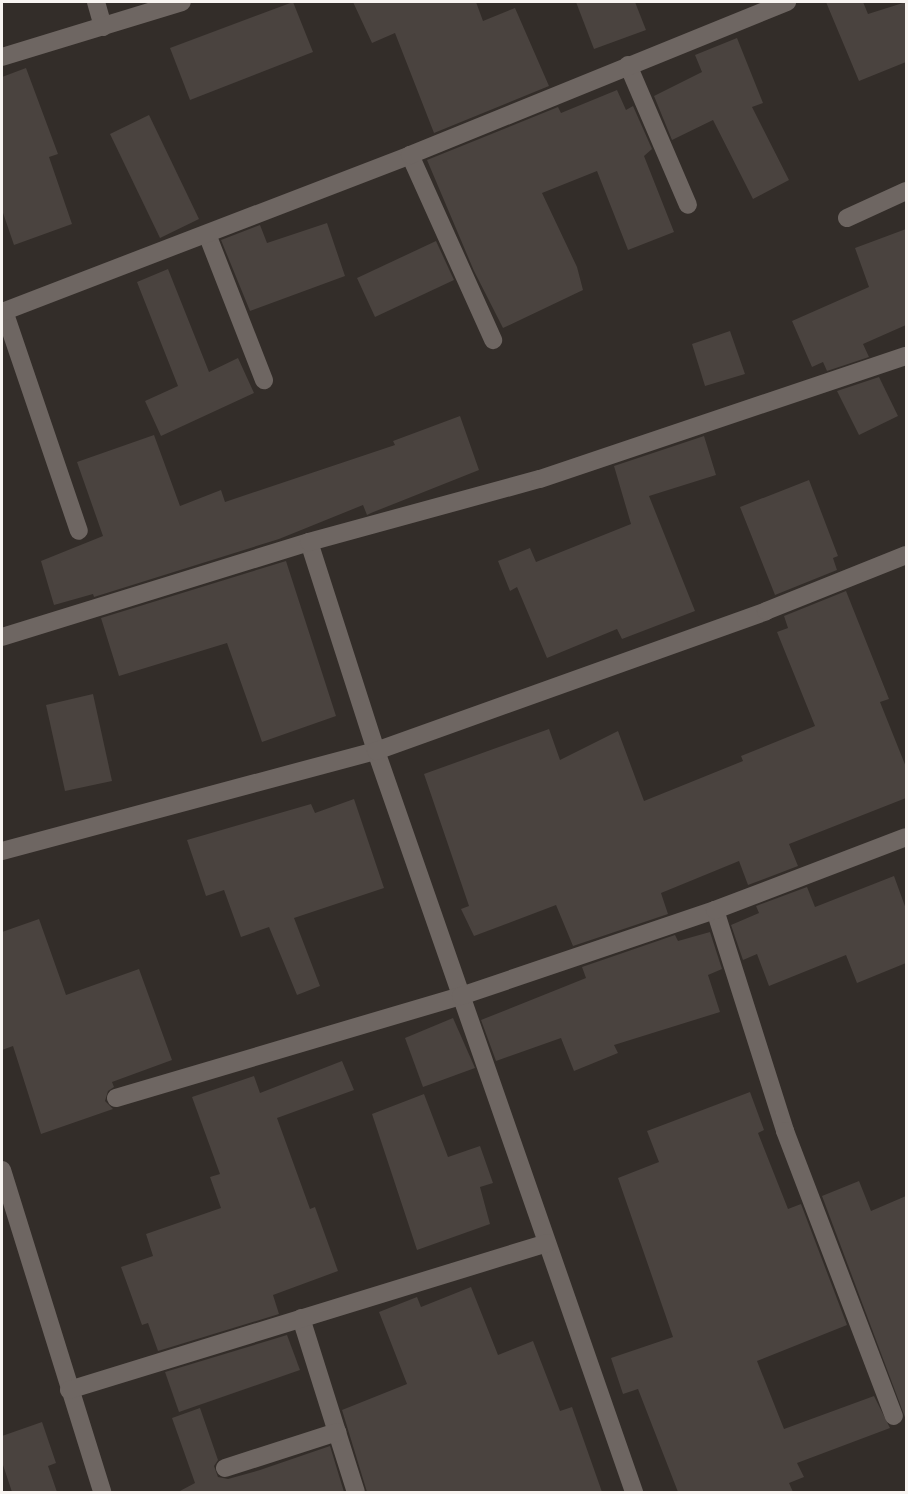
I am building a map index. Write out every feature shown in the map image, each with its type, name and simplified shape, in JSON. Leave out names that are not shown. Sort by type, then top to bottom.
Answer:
[{"type":"street","points":[[96,2],[103,27]]},
{"type":"street","points":[[2,57],[182,2]]},
{"type":"street","points":[[80,531],[3,312],[410,155],[787,2]]},
{"type":"street","points":[[628,65],[688,205]]},
{"type":"street","points":[[410,155],[493,340]]},
{"type":"street","points":[[848,218],[906,191]]},
{"type":"street","points":[[207,234],[264,380]]},
{"type":"street","points":[[2,637],[309,542],[540,479],[906,356]]},
{"type":"street","points":[[309,542],[376,751],[634,1492]]},
{"type":"street","points":[[2,851],[376,751],[766,611],[906,555]]},
{"type":"street","points":[[116,1098],[461,996],[715,910],[906,837]]},
{"type":"street","points":[[715,910],[785,1131],[894,1416]]},
{"type":"street","points":[[2,1170],[102,1492]]},
{"type":"street","points":[[69,1390],[548,1243]]},
{"type":"street","points":[[301,1318],[356,1492]]},
{"type":"street","points":[[225,1468],[337,1432]]},
{"type":"building","points":[[293,2],[313,52],[190,100],[170,48]]},
{"type":"building","points":[[353,2],[476,2],[483,21],[515,8],[549,86],[434,133],[395,33],[372,43]]},
{"type":"building","points":[[576,2],[635,2],[646,30],[594,49]]},
{"type":"building","points":[[826,2],[863,2],[868,14],[906,2],[906,62],[859,81]]},
{"type":"building","points":[[737,38],[763,103],[752,107],[789,180],[753,199],[713,120],[672,140],[654,96],[702,72],[695,55]]},
{"type":"building","points":[[26,68],[58,154],[49,157],[72,224],[14,245],[2,210],[2,77]]},
{"type":"building","points":[[617,90],[626,110],[633,106],[652,149],[644,156],[674,232],[628,250],[597,171],[542,193],[577,267],[583,290],[503,328],[474,271],[427,160],[558,107],[561,113]]},
{"type":"building","points":[[149,115],[199,219],[160,238],[110,134]]},
{"type":"building","points":[[327,223],[345,276],[250,311],[221,240],[260,225],[267,243]]},
{"type":"building","points":[[906,229],[906,325],[863,344],[869,357],[827,371],[823,362],[812,367],[792,321],[869,287],[855,248]]},
{"type":"building","points":[[436,241],[454,280],[375,317],[357,278]]},
{"type":"building","points":[[168,269],[209,372],[238,358],[254,393],[161,436],[145,401],[178,386],[137,282]]},
{"type":"building","points":[[730,331],[745,374],[705,386],[692,344]]},
{"type":"building","points":[[879,377],[898,416],[859,435],[837,391]]},
{"type":"building","points":[[460,416],[479,470],[367,515],[363,505],[279,539],[94,597],[93,594],[54,605],[41,561],[103,536],[77,462],[154,435],[180,506],[221,490],[225,502],[395,445],[393,441]]},
{"type":"building","points":[[704,436],[716,475],[649,496],[695,611],[622,639],[617,629],[547,658],[517,587],[510,591],[498,561],[530,548],[536,562],[631,524],[614,466]]},
{"type":"building","points":[[809,480],[838,556],[833,558],[837,570],[775,595],[740,507]]},
{"type":"building","points":[[286,561],[336,716],[262,742],[227,643],[119,676],[101,618]]},
{"type":"building","points":[[846,591],[889,699],[880,702],[906,767],[906,798],[789,844],[798,866],[748,885],[739,861],[661,893],[668,914],[573,946],[556,905],[474,936],[461,909],[469,906],[424,774],[549,729],[560,760],[618,731],[644,801],[743,761],[741,756],[815,726],[777,632],[788,628],[784,616]]},
{"type":"building","points":[[93,694],[112,781],[65,791],[46,705]]},
{"type":"building","points":[[354,799],[384,888],[294,918],[320,986],[297,995],[269,927],[241,937],[224,890],[206,896],[187,840],[311,804],[315,813]]},
{"type":"building","points":[[894,876],[906,909],[906,963],[857,983],[846,955],[769,986],[757,954],[743,960],[731,925],[759,913],[756,906],[807,887],[815,907]]},
{"type":"building","points":[[39,919],[66,995],[139,969],[172,1060],[112,1082],[114,1087],[108,1091],[105,1101],[113,1109],[41,1134],[13,1046],[2,1050],[2,932]]},
{"type":"building","points":[[710,932],[722,969],[708,975],[720,1012],[614,1045],[618,1053],[574,1071],[561,1038],[496,1061],[481,1020],[586,978],[582,967],[675,935],[678,941]]},
{"type":"building","points":[[453,1018],[475,1068],[423,1087],[405,1038]]},
{"type":"building","points":[[342,1061],[354,1090],[277,1118],[310,1209],[315,1207],[338,1271],[273,1295],[279,1314],[158,1351],[148,1323],[142,1325],[121,1267],[153,1256],[146,1234],[221,1208],[210,1177],[220,1174],[192,1097],[254,1076],[260,1093]]},
{"type":"building","points":[[750,1092],[764,1130],[758,1133],[788,1209],[801,1204],[847,1325],[757,1361],[784,1429],[874,1396],[890,1428],[797,1463],[804,1477],[789,1483],[793,1492],[678,1492],[638,1389],[623,1394],[611,1358],[673,1337],[618,1178],[659,1162],[647,1131]]},
{"type":"building","points":[[424,1094],[448,1157],[480,1146],[493,1183],[480,1187],[490,1224],[417,1250],[372,1114]]},
{"type":"building","points":[[859,1181],[871,1211],[906,1196],[906,1420],[822,1196]]},
{"type":"building","points":[[471,1287],[498,1355],[533,1341],[560,1411],[572,1407],[602,1492],[367,1492],[342,1410],[407,1384],[379,1312],[417,1297],[421,1307]]},
{"type":"building","points":[[287,1335],[300,1370],[179,1412],[165,1372]]},
{"type":"building","points":[[200,1408],[218,1460],[214,1466],[218,1477],[228,1479],[330,1446],[344,1492],[178,1492],[195,1483],[172,1418]]},
{"type":"building","points":[[42,1422],[56,1463],[48,1466],[57,1492],[12,1492],[2,1462],[2,1436]]}]
